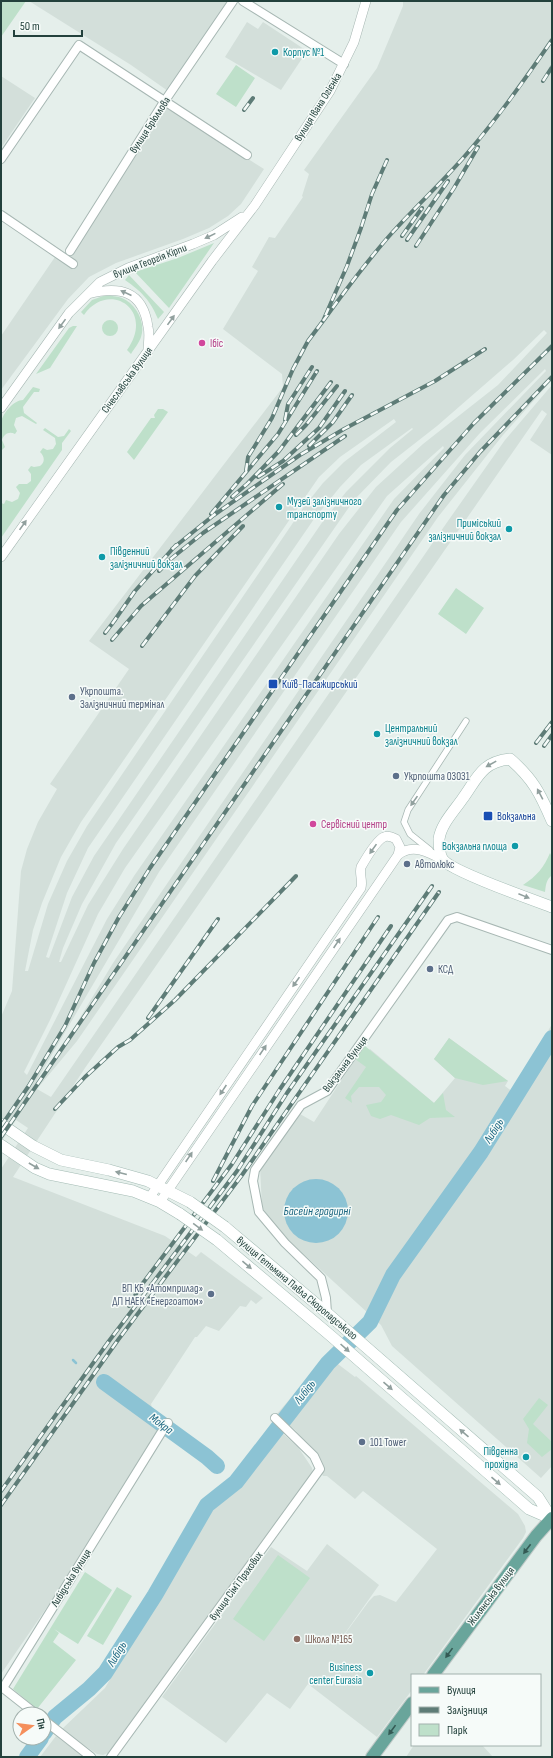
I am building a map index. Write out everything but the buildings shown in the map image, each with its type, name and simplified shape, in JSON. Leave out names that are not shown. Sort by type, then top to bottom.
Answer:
[{"type":"main road","points":[[552,821],[540,792],[526,773],[510,759],[493,762],[486,767],[444,826],[439,841],[440,850],[438,856],[464,872],[552,907]]},
{"type":"main road","name":"вулиця Гетьмана Павла Скоропадського","points":[[1,1124],[33,1146],[61,1160],[128,1175],[163,1187],[190,1202],[225,1227],[327,1313],[538,1497],[552,1519]]},
{"type":"main road","name":"вулиця Гетьмана Павла Скоропадського","points":[[1,1145],[35,1168],[49,1174],[114,1186],[155,1200],[180,1214],[217,1240],[332,1336],[529,1510],[552,1519]]},
{"type":"main road","name":"Жилянська вулиця","points":[[434,1674],[527,1548],[552,1519]]},
{"type":"main road","points":[[372,1757],[411,1704]]},
{"type":"street","name":"вулиця Брюллова","points":[[70,251],[164,102],[233,1]]},
{"type":"street","points":[[243,1],[344,64]]},
{"type":"street","name":"вулиця Івана Огієнка","points":[[255,205],[330,91],[354,42],[366,1]]},
{"type":"street","points":[[1,159],[79,45],[247,156]]},
{"type":"street","name":"вулиця Георгія Кірпи","points":[[1,408],[69,313],[86,294],[100,282],[112,274],[214,235],[255,205]]},
{"type":"street","name":"Січеславська вулиця","points":[[1,557],[212,261],[255,205]]},
{"type":"street","points":[[1,215],[73,264]]},
{"type":"street","points":[[86,294],[102,290],[115,290],[133,296],[140,304],[149,328],[148,352]]},
{"type":"street","points":[[438,856],[419,843],[410,834],[404,822],[408,810],[466,721]]},
{"type":"street","points":[[155,1200],[361,888],[361,867],[381,839],[388,836],[396,839],[400,847],[398,855]]},
{"type":"street","points":[[163,1187],[398,855],[410,849],[424,851],[438,856]]},
{"type":"street","points":[[362,880],[369,884],[373,884],[380,880]]},
{"type":"street","name":"Вокзальна вулиця","points":[[327,1313],[326,1298],[321,1278],[285,1243],[259,1212],[253,1181],[255,1170],[301,1105],[327,1091],[448,920],[458,917],[552,950]]},
{"type":"street","name":"вулиця Сімʼї Прахових","points":[[111,1757],[320,1469],[314,1456],[284,1425],[275,1418]]},
{"type":"street","name":"Либідська вулиця","points":[[26,1706],[3,1688],[161,1433]]},
{"type":"street","points":[[52,1726],[92,1757]]},
{"type":"shaded area","points":[[29,1],[229,1],[168,91],[131,65]]},
{"type":"shaded area","points":[[403,1],[552,1],[552,380],[503,435],[438,517],[77,1041],[37,1089],[51,1097],[436,538],[505,440],[552,385],[552,455],[530,440],[547,414],[542,410],[85,1068],[13,1177],[165,1236],[196,1257],[201,1252],[263,1298],[256,1304],[251,1300],[246,1307],[240,1306],[219,1331],[206,1326],[197,1337],[195,1337],[151,1404],[158,1429],[54,1597],[1,1674],[1,1169],[28,1128],[16,1120],[1,1142],[1,1017],[12,991],[21,871],[27,849],[38,822],[57,789],[50,784],[129,669],[89,641],[283,387],[282,374],[223,329],[258,271],[252,267],[269,237],[275,238],[303,197],[302,196],[309,174],[304,170],[377,68],[403,6]],"holes":[[[544,330],[547,333],[498,385],[423,444],[376,487],[339,534],[123,849],[88,905],[61,962],[59,962],[63,948],[82,904],[116,843],[354,500],[391,462],[437,426],[513,360]],[[545,369],[546,371],[465,455],[419,514],[113,963],[66,1041],[38,1082],[37,1080],[159,872],[401,522],[480,433]],[[394,419],[396,422],[344,462],[323,483],[303,508],[87,826],[67,861],[48,904],[28,971],[25,971],[33,930],[42,903],[61,857],[81,822],[319,477],[340,457]],[[412,428],[413,429],[390,448],[346,492],[321,524],[94,856],[72,897],[49,958],[46,957],[67,893],[88,848],[314,519],[340,487],[361,465]],[[443,446],[444,448],[394,499],[134,876],[107,919],[27,1075],[24,1072],[50,1020],[98,914],[125,868],[387,496]]]},
{"type":"shaded area","name":"Корпус №1","points":[[247,22],[258,29],[263,22],[307,51],[281,90],[225,57]]},
{"type":"shaded area","points":[[1,76],[35,98],[1,148]]},
{"type":"shaded area","points":[[165,106],[264,169],[241,204],[228,216],[209,228],[116,263],[89,277],[68,299],[1,390],[1,336],[55,257],[72,254]]},
{"type":"shaded area","points":[[552,1024],[552,1466],[541,1478],[392,1346],[381,1325],[276,1228],[262,1207],[260,1167],[300,1114],[314,1122],[354,1061],[370,1049],[434,1103],[455,1078],[434,1059],[449,1038],[508,1081],[505,1086],[513,1092]]},
{"type":"shaded area","points":[[325,1358],[330,1358],[355,1377],[356,1376],[518,1514],[525,1526],[526,1532],[523,1538],[424,1674],[411,1674],[411,1691],[377,1737],[308,1684],[290,1709],[267,1693],[226,1743],[162,1697],[271,1547],[307,1571],[327,1544],[379,1585],[331,1653],[374,1596],[380,1595],[396,1602],[437,1549],[363,1491],[355,1499],[327,1476],[323,1476],[300,1436],[295,1430],[276,1415]]},
{"type":"shaded area","points":[[281,1432],[298,1447],[312,1468],[313,1473],[311,1478],[108,1753],[103,1755],[97,1754],[61,1730],[105,1688],[212,1504],[243,1481]]},
{"type":"shaded area","points":[[56,1736],[84,1757],[40,1757],[48,1746],[52,1746],[52,1741]]},
{"type":"shaded area","points":[[413,1746],[483,1746],[493,1757],[406,1757]]},
{"type":"green space","points":[[1,1],[26,1],[1,37]]},
{"type":"green space","points":[[236,65],[255,78],[236,107],[216,94]]},
{"type":"green space","points":[[214,243],[169,308],[135,272],[178,258]]},
{"type":"green space","points":[[129,275],[164,312],[158,319],[145,297],[125,280]]},
{"type":"green space","points":[[106,295],[120,297],[127,301],[139,314],[142,331],[138,344],[131,354],[127,350],[134,335],[136,322],[132,312],[125,304],[116,300],[105,300],[94,305],[84,315],[81,312],[92,300]]},
{"type":"green space","points":[[107,320],[113,320],[118,325],[116,334],[113,336],[107,336],[102,331],[102,325]]},
{"type":"green space","points":[[77,326],[50,368],[36,374],[69,328]]},
{"type":"green space","points":[[33,387],[40,389],[39,392],[34,392],[23,407],[24,413],[37,423],[36,424],[22,416],[16,418],[14,425],[17,431],[15,434],[9,433],[4,436],[2,440],[5,447],[1,451],[2,418],[6,411],[16,402],[23,400]]},
{"type":"green space","points":[[158,409],[163,409],[168,412],[134,460],[127,452],[151,418],[155,418],[154,415]]},
{"type":"green space","points":[[45,428],[58,437],[64,436],[69,429],[71,431],[62,443],[62,450],[1,538],[1,503],[4,504],[6,500],[12,502],[18,499],[20,493],[16,487],[19,484],[27,484],[31,481],[31,474],[28,470],[31,466],[40,466],[44,461],[44,458],[40,452],[43,448],[47,450],[53,449],[56,444],[55,438],[43,430]]},
{"type":"green space","points":[[456,588],[484,608],[466,634],[438,614]]},
{"type":"green space","points":[[550,853],[552,857],[552,875],[547,881],[545,892],[523,885],[540,871]]},
{"type":"green space","points":[[449,1038],[508,1081],[483,1085],[455,1078],[434,1059]]},
{"type":"green space","points":[[365,1046],[434,1103],[443,1093],[446,1110],[455,1117],[430,1118],[419,1125],[391,1115],[380,1119],[371,1116],[366,1105],[381,1102],[386,1095],[379,1087],[359,1087],[351,1096],[352,1103],[345,1098],[366,1067],[355,1059]]},
{"type":"green space","points":[[108,1376],[152,1410],[165,1423],[160,1432],[108,1393],[112,1393],[112,1389],[104,1383]]},
{"type":"green space","points":[[539,1398],[548,1405],[533,1424],[552,1442],[552,1449],[542,1457],[527,1443],[529,1429],[523,1419]]},
{"type":"green space","points":[[278,1555],[310,1578],[264,1641],[233,1619]]},
{"type":"green space","points":[[85,1572],[112,1590],[78,1644],[54,1629],[59,1633],[53,1642],[76,1660],[39,1706],[33,1706],[13,1689]]},
{"type":"green space","points":[[117,1587],[132,1596],[103,1645],[87,1636]]},
{"type":"water","name":"Басейн градирні","points":[[310,1179],[322,1179],[339,1188],[346,1199],[348,1211],[346,1223],[339,1234],[322,1243],[310,1243],[298,1238],[289,1229],[284,1217],[284,1205],[289,1193],[298,1184]]},
{"type":"waterway","name":"Либідь","points":[[52,1721],[55,1717],[89,1689],[105,1673],[155,1595],[207,1505],[236,1482],[328,1363],[370,1322],[393,1275],[481,1152],[552,1038]]},
{"type":"waterway","name":"Мокра","points":[[73,1360],[76,1363]]},
{"type":"waterway","name":"Мокра","points":[[104,1382],[207,1457],[217,1466]]},
{"type":"waterway","name":"Либідь","points":[[27,1757],[35,1746]]},
{"type":"railway","points":[[323,321],[382,245],[451,172],[481,137],[552,40]]},
{"type":"railway","points":[[543,81],[552,67]]},
{"type":"railway","points":[[244,110],[253,98]]},
{"type":"railway","points":[[416,246],[454,188],[478,147]]},
{"type":"railway","points":[[246,471],[248,457],[272,418],[293,369],[308,341],[323,321],[347,266],[372,194],[387,160]]},
{"type":"railway","points":[[407,240],[448,181]]},
{"type":"railway","points":[[402,236],[422,208]]},
{"type":"railway","points":[[1,1126],[28,1087],[65,1026],[94,963],[119,917],[150,868],[397,510],[474,423],[552,346]]},
{"type":"railway","points":[[172,549],[214,515],[300,455],[344,429],[435,381],[485,349]]},
{"type":"railway","points":[[285,420],[288,404],[312,367]]},
{"type":"railway","points":[[211,514],[278,434],[317,371]]},
{"type":"railway","points":[[1,1137],[444,495],[480,452],[552,377]]},
{"type":"railway","points":[[232,497],[247,484],[279,451],[331,382]]},
{"type":"railway","points":[[296,435],[306,425],[337,386]]},
{"type":"railway","points":[[258,477],[283,461],[319,428],[345,391]]},
{"type":"railway","points":[[309,446],[333,422],[352,395]]},
{"type":"railway","points":[[159,571],[172,558],[203,533],[345,436]]},
{"type":"railway","points":[[112,640],[141,606],[283,484]]},
{"type":"railway","points":[[142,646],[195,576],[243,526]]},
{"type":"railway","points":[[112,624],[135,591],[176,545]]},
{"type":"railway","points":[[105,633],[115,620]]},
{"type":"railway","points":[[536,743],[552,722]]},
{"type":"railway","points":[[544,746],[552,735]]},
{"type":"railway","points":[[55,1109],[85,1077],[118,1047],[130,1040],[175,1000],[296,876]]},
{"type":"railway","points":[[1,1491],[109,1341],[237,1171],[287,1093],[432,886]]},
{"type":"railway","points":[[1,1505],[118,1340],[242,1175],[439,892]]},
{"type":"railway","points":[[213,1181],[252,1106],[378,917]]},
{"type":"railway","points":[[148,1018],[218,919]]},
{"type":"railway","points":[[129,1306],[140,1287],[232,1164],[280,1089],[391,926]]},
{"type":"place","name":"Корпус №1","points":[[275,52]]},
{"type":"place","name":"Ібіс","points":[[202,343]]},
{"type":"place","name":"Музей залізничного транспорту","points":[[279,507]]},
{"type":"place","name":"Приміський залізничний вокзал","points":[[509,529]]},
{"type":"place","name":"Південний залізничний вокзал","points":[[102,557]]},
{"type":"place","name":"Київ-Пасажирський","points":[[273,684]]},
{"type":"place","name":"Укрпошта. Залізничний термінал","points":[[72,697]]},
{"type":"place","name":"Центральний залізничний вокзал","points":[[377,734]]},
{"type":"place","name":"Укрпошта 03031","points":[[396,776]]},
{"type":"place","name":"Вокзальна","points":[[488,816]]},
{"type":"place","name":"Сервісний центр","points":[[313,824]]},
{"type":"place","name":"Вокзальна площа","points":[[515,846]]},
{"type":"place","name":"Автолюкс","points":[[407,864]]},
{"type":"place","name":"КСД","points":[[430,969]]},
{"type":"place","name":"ВП КБ «Атомприлад» ДП НАЕК «Енергоатом»","points":[[211,1294]]},
{"type":"place","name":"101 Tower","points":[[362,1442]]},
{"type":"place","name":"Південна прохідна","points":[[526,1457]]},
{"type":"place","name":"Школа №165","points":[[297,1639]]},
{"type":"place","name":"Business center Eurasia","points":[[370,1673]]}]
